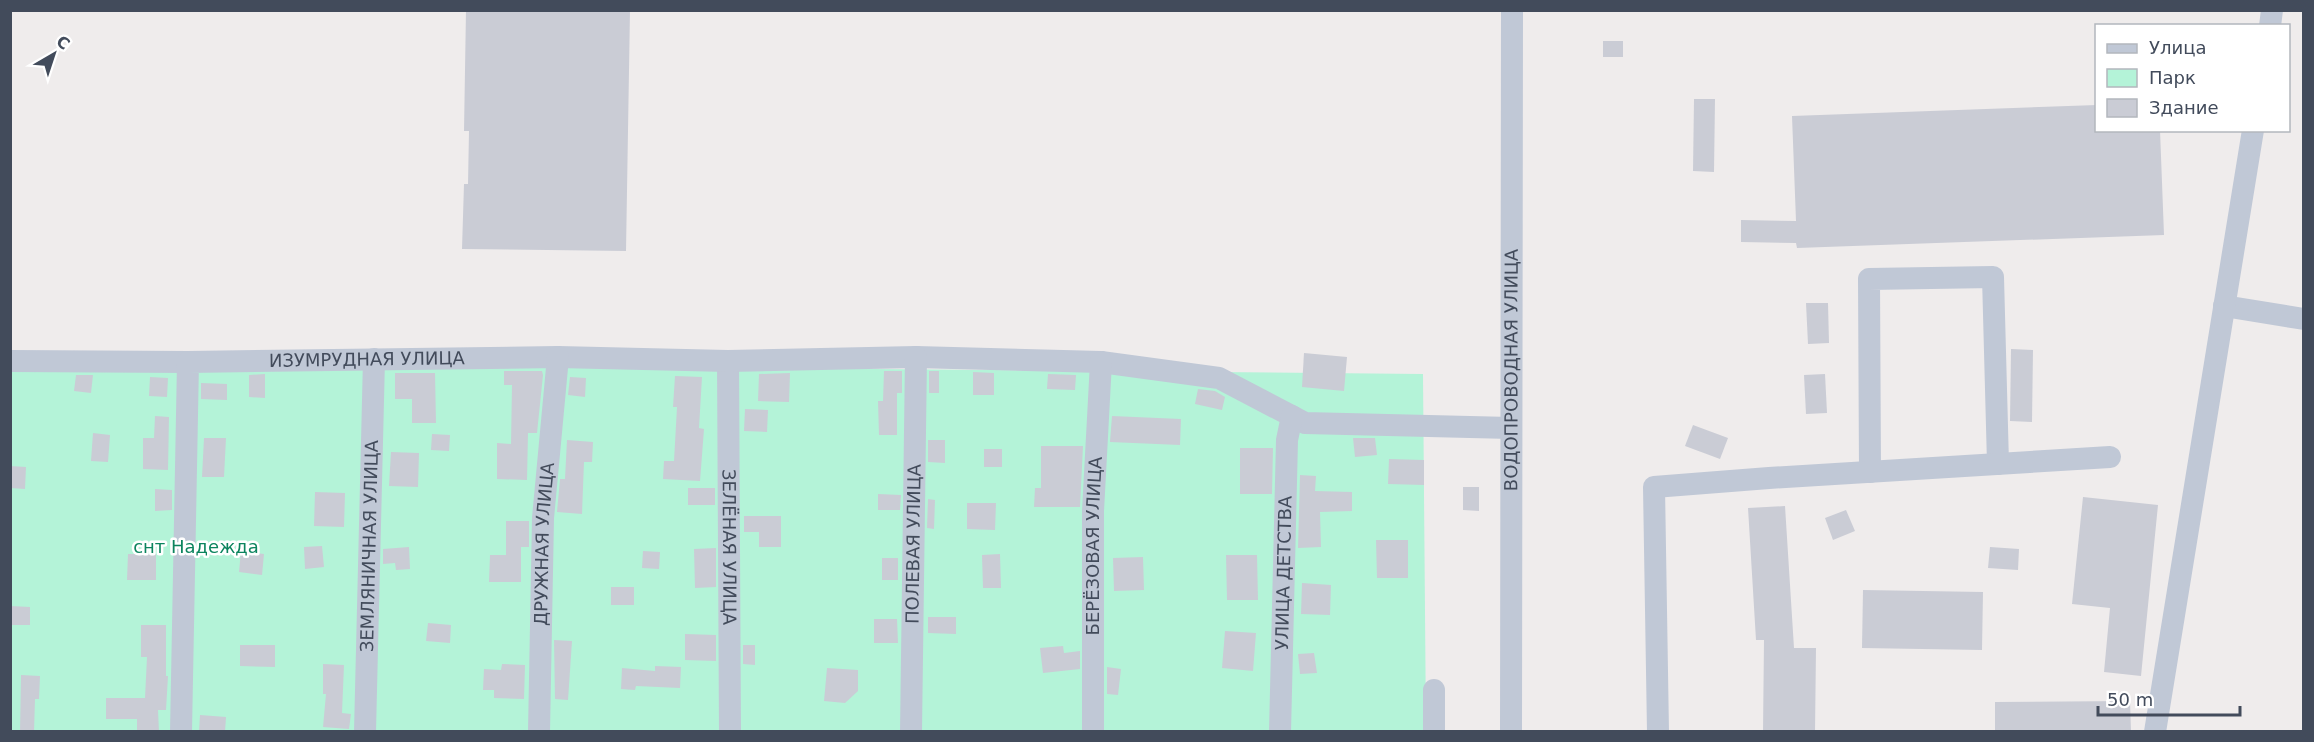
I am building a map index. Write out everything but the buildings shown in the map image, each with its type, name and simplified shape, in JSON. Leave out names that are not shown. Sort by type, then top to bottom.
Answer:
[{"type":"street","name":"ВОДОПРОВОДНАЯ УЛИЦА","points":[[1511,732],[1512,10]]},
{"type":"street","points":[[2155,732],[2253,132]]},
{"type":"street","points":[[1870,472],[1869,279],[1993,277],[1998,464]]},
{"type":"street","points":[[2224,306],[2304,319]]},
{"type":"street","name":"ИЗУМРУДНАЯ УЛИЦА","points":[[10,361],[188,362],[558,357],[728,361],[916,357],[1101,362],[1219,378],[1305,423],[1511,428]]},
{"type":"street","name":"ДРУЖНАЯ УЛИЦА","points":[[539,732],[543,518],[558,357]]},
{"type":"street","name":"ПОЛЕВАЯ УЛИЦА","points":[[911,732],[916,357]]},
{"type":"street","name":"ЗЕМЛЯНИЧНАЯ УЛИЦА","points":[[365,732],[374,359]]},
{"type":"street","name":"ЗЕЛЁНАЯ УЛИЦА","points":[[728,361],[730,732]]},
{"type":"street","points":[[181,732],[188,362]]},
{"type":"street","name":"БЕРЁЗОВАЯ УЛИЦА","points":[[1093,732],[1093,511],[1101,362]]},
{"type":"street","name":"УЛИЦА ДЕТСТВА","points":[[1280,732],[1287,440],[1292,416]]},
{"type":"street","points":[[1658,732],[1654,488],[2110,457]]},
{"type":"street","points":[[1434,690],[1434,732]]},
{"type":"green space","name":"снт Надежда","points":[[11,361],[1423,374],[1426,731],[11,732]]}]
